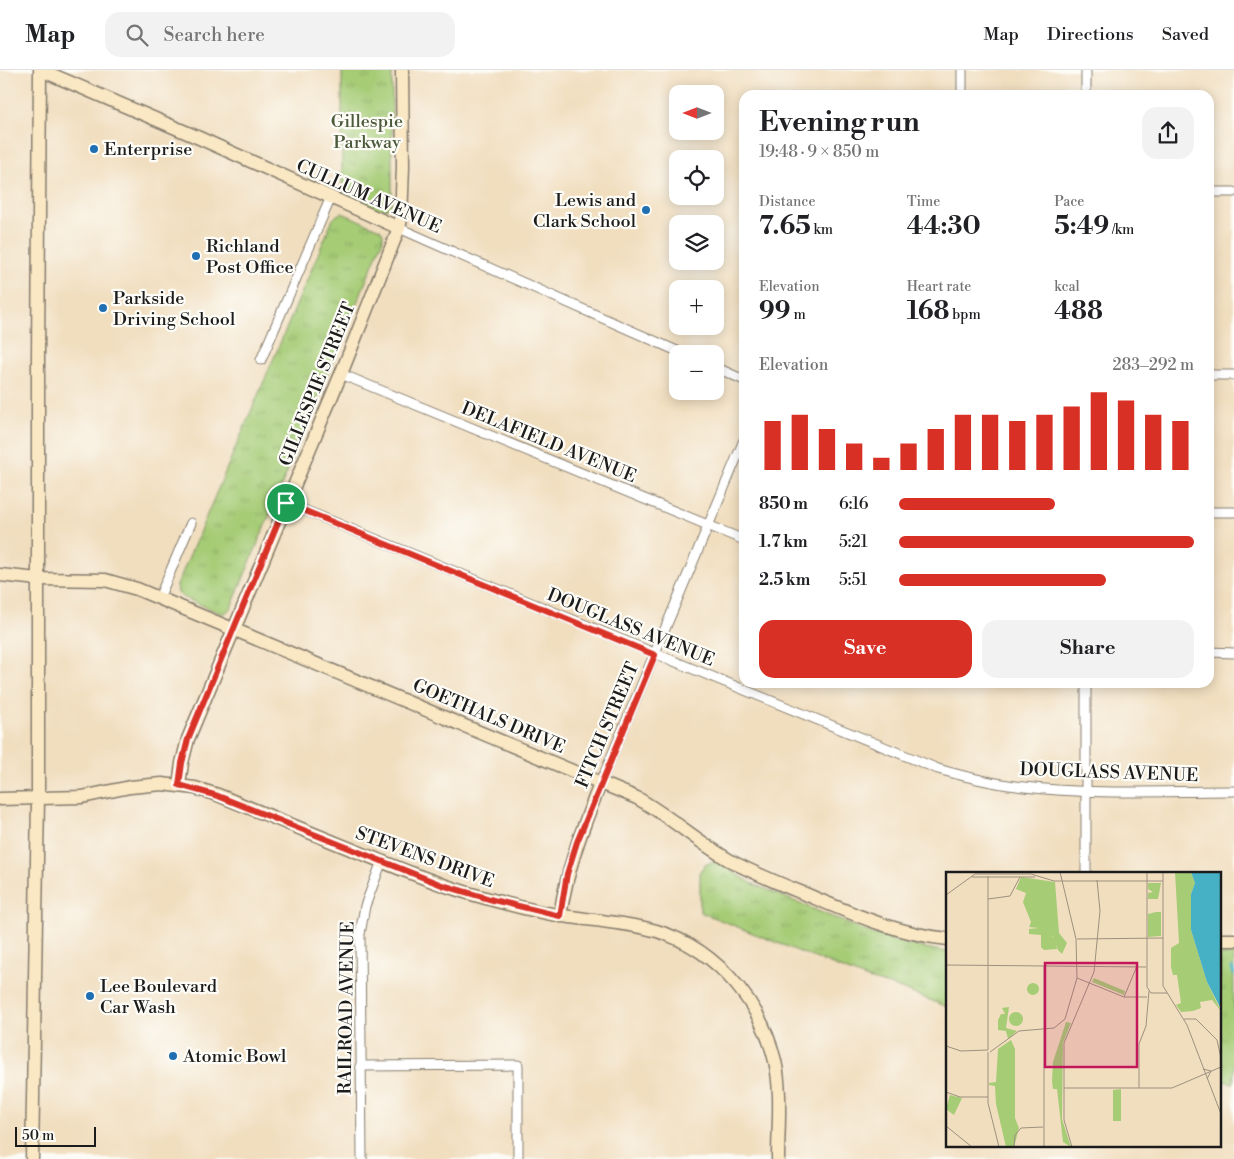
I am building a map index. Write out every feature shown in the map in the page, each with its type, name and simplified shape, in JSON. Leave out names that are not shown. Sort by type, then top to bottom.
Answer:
[{"type":"street","name":"CULLUM AVENUE","points":[[40,70],[669,347]]},
{"type":"street","points":[[32,1159],[38,799],[40,70]]},
{"type":"street","name":"GILLESPIE STREET","points":[[179,785],[188,739],[341,374],[399,228],[403,167],[402,70]]},
{"type":"street","points":[[962,70],[962,90]]},
{"type":"street","points":[[1086,70],[1086,90]]},
{"type":"street","points":[[1214,192],[1234,192]]},
{"type":"street","points":[[261,360],[330,197]]},
{"type":"street","points":[[724,372],[739,378]]},
{"type":"street","name":"DELAFIELD AVENUE","points":[[341,374],[739,538]]},
{"type":"street","points":[[1214,375],[1234,375]]},
{"type":"street","name":"FITCH STREET","points":[[560,916],[572,859],[601,782],[739,452]]},
{"type":"street","name":"DOUGLASS AVENUE","points":[[286,503],[938,769],[976,779],[1022,787],[1085,792],[1234,791]]},
{"type":"street","points":[[1214,512],[1234,512]]},
{"type":"street","points":[[159,598],[191,523]]},
{"type":"street","name":"GOETHALS DRIVE","points":[[0,575],[38,579],[105,580],[159,598],[601,782],[656,809],[716,852],[750,870],[883,925],[911,934],[946,939]]},
{"type":"street","points":[[1214,652],[1234,652]]},
{"type":"street","points":[[1086,688],[1086,872]]},
{"type":"street","name":"STEVENS DRIVE","points":[[0,799],[96,796],[146,785],[179,785],[218,796],[466,893],[560,916],[632,925],[660,932],[693,948],[728,975],[749,1001],[759,1018],[775,1062],[778,1086],[778,1159]]},
{"type":"street","name":"RAILROAD AVENUE","points":[[362,1159],[360,934],[364,906],[382,861]]},
{"type":"street","points":[[360,1066],[518,1065],[518,1159]]},
{"type":"green space","name":"Gillespie Parkway","points":[[342,70],[392,70],[392,201],[391,205],[386,209],[377,209],[342,193]]},
{"type":"green space","points":[[342,213],[380,229],[383,233],[383,240],[231,608],[225,613],[220,613],[182,597],[178,593],[177,585],[333,219]]},
{"type":"green space","points":[[714,860],[751,883],[873,934],[909,945],[946,952],[946,1006],[896,987],[865,978],[700,912],[700,871],[705,865]]},
{"type":"green space","points":[[1222,955],[1234,955],[1234,1083],[1222,1081]]},
{"type":"waterway","points":[[1232,968],[1234,974]]},
{"type":"place","name":"Enterprise","points":[[94,149]]},
{"type":"place","name":"Lewis and Clark School","points":[[646,210]]},
{"type":"place","name":"Richland Post Office","points":[[196,256]]},
{"type":"place","name":"Parkside Driving School","points":[[103,308]]},
{"type":"place","name":"Lee Boulevard Car Wash","points":[[90,996]]},
{"type":"place","name":"Atomic Bowl","points":[[173,1056]]},
{"type":"route","points":[[286,503],[655,655],[577,842],[567,874],[560,916],[466,893],[442,885],[218,796],[179,785],[188,739],[286,503]]}]
